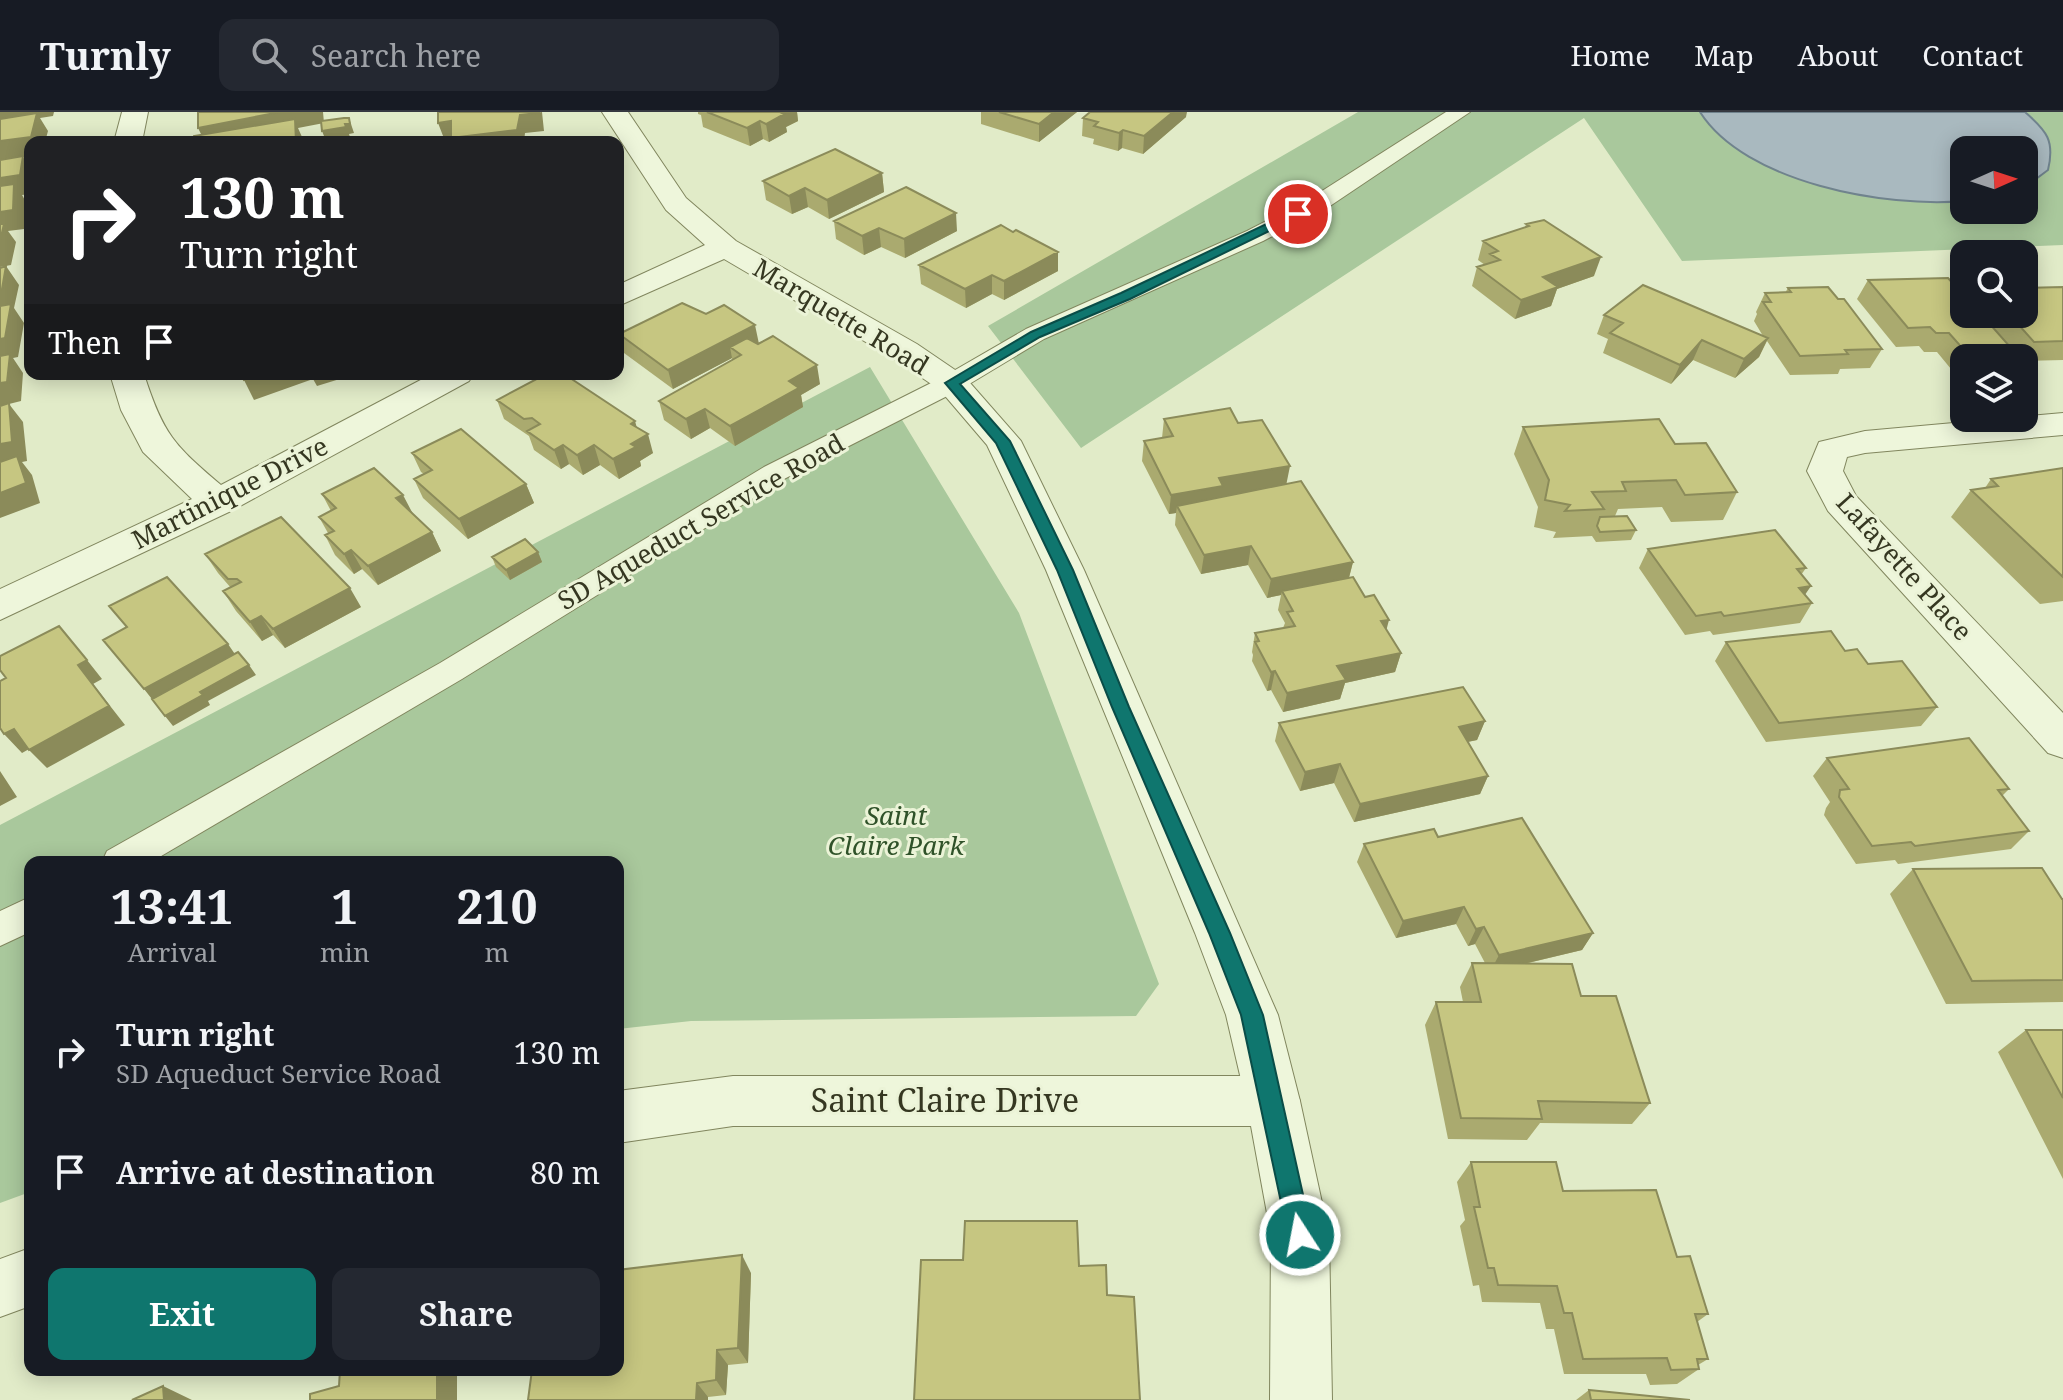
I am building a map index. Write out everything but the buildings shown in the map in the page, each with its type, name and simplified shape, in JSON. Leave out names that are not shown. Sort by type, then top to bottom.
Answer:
[{"type":"street","points":[[129,136],[135,112]]},
{"type":"street","name":"Marquette Road","points":[[615,112],[676,204],[725,247],[905,351],[952,383],[1003,441],[1065,570],[1252,1015],[1300,1235],[1301,1400]]},
{"type":"street","points":[[624,294],[725,247]]},
{"type":"street","points":[[129,380],[138,410],[161,452],[218,502]]},
{"type":"street","name":"Martinique Drive","points":[[0,606],[218,502],[446,380]]},
{"type":"street","name":"Lafayette Place","points":[[2063,424],[1865,442],[1832,450],[1825,471],[1841,502],[2063,741]]},
{"type":"street","name":"Saint Claire Drive","points":[[624,1116],[733,1101],[1273,1101]]},
{"type":"street","points":[[0,1288],[24,1279]]},
{"type":"lane","name":"SD Aqueduct Service Road","points":[[130,856],[451,671],[774,473],[952,383],[1035,334],[1241,243],[1319,203],[1460,112]]},
{"type":"lane","points":[[0,930],[24,916]]},
{"type":"green space","points":[[1358,112],[2063,112],[2063,245],[2038,246],[2038,240],[1950,240],[1950,250],[1682,261],[1584,118],[1081,448],[988,326]]},
{"type":"green space","name":"Saint Claire Park","points":[[870,367],[1019,613],[1159,984],[1136,1016],[691,1021],[624,1028],[624,856],[24,856],[24,1194],[0,1203],[0,825]]},
{"type":"shaded area","points":[[1700,112],[2025,112],[2047,137],[2050,160],[2048,170],[2038,178],[2038,136],[1950,136],[1950,201],[1896,200],[1820,186],[1783,173],[1749,157],[1721,136]]},
{"type":"route","points":[[1298,214],[1126,296],[1035,334],[952,383],[1003,441],[1065,570],[1219,933],[1252,1015],[1300,1235]]}]
